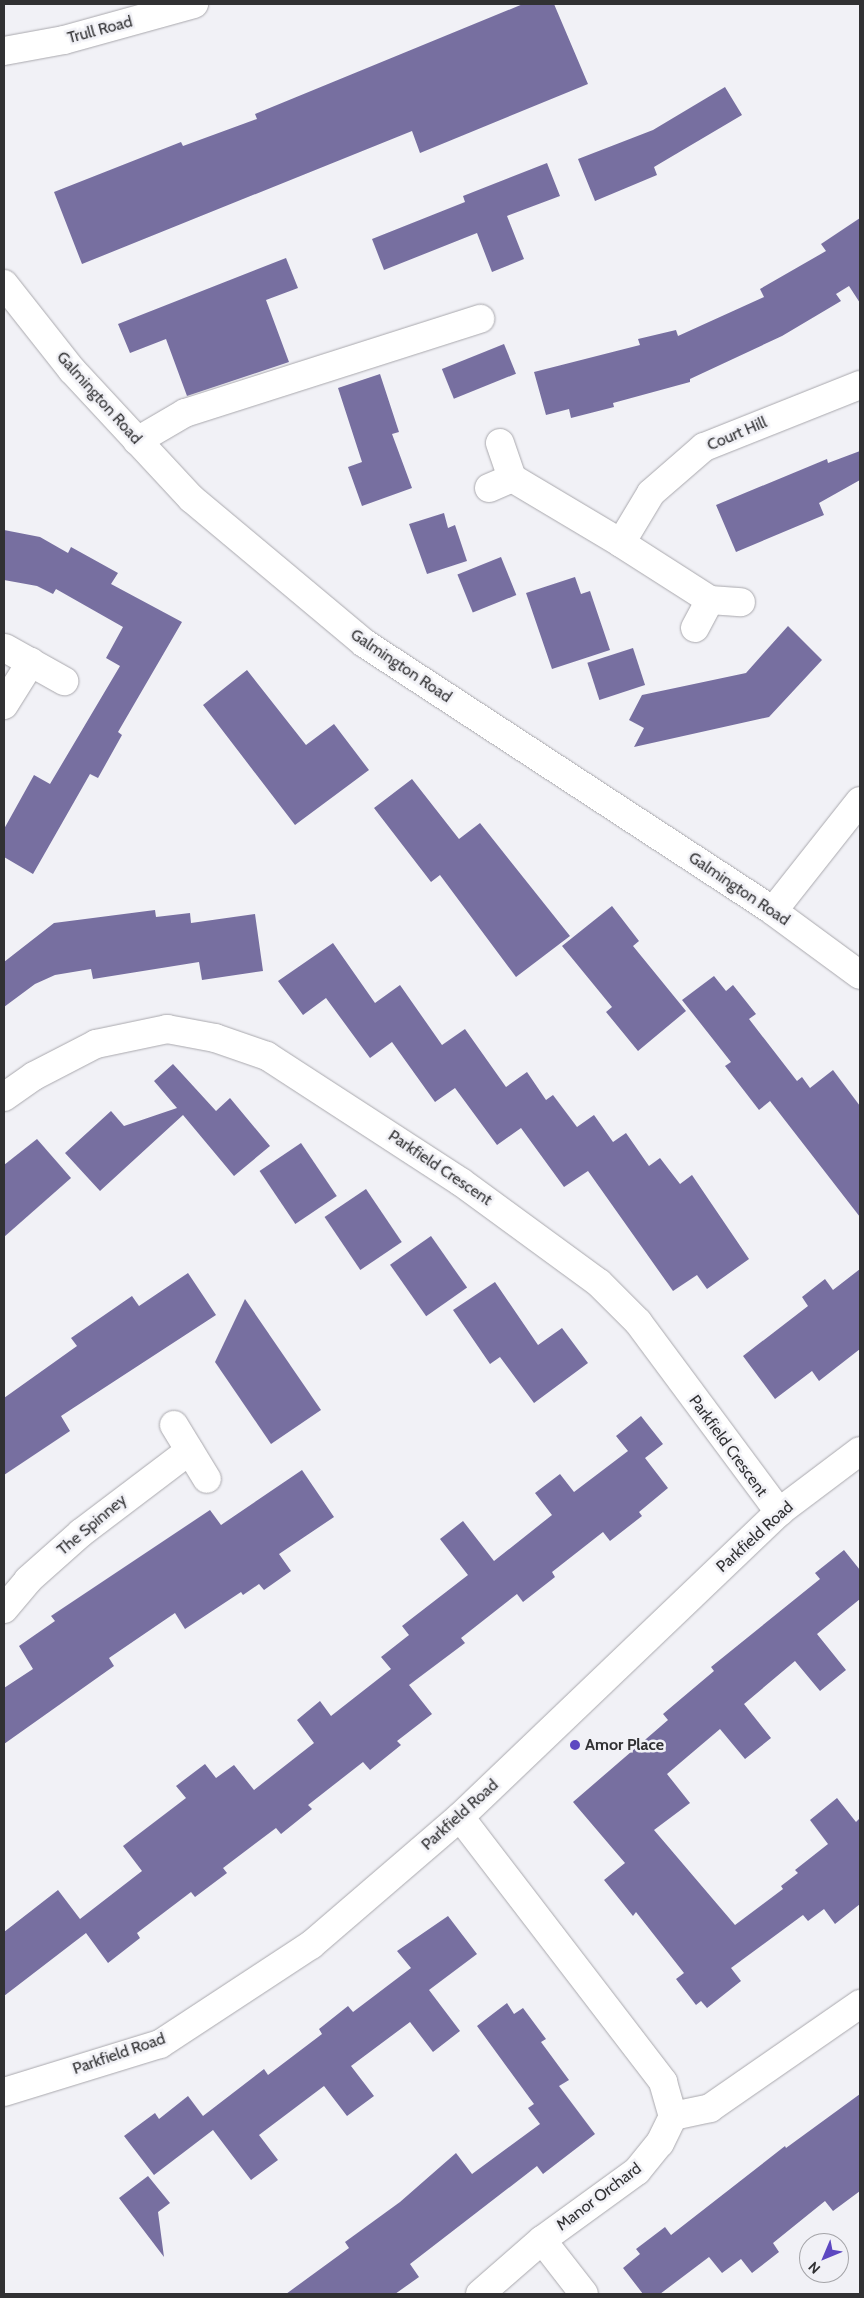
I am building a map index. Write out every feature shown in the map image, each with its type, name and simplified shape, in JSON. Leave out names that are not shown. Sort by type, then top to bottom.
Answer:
[{"type":"street","name":"Trull Road","points":[[4,51],[64,40],[194,4]]},
{"type":"street","name":"Galmington Road","points":[[4,284],[72,370],[192,499],[364,644],[773,911],[860,975]]},
{"type":"street","points":[[137,441],[185,413],[480,319]]},
{"type":"street","name":"Court Hill","points":[[621,543],[651,493],[704,447],[860,386]]},
{"type":"street","points":[[500,443],[500,483],[621,543],[710,600],[741,602]]},
{"type":"street","points":[[695,628],[710,600]]},
{"type":"street","points":[[5,648],[64,681]]},
{"type":"street","points":[[4,705],[30,662]]},
{"type":"street","points":[[773,911],[860,801]]},
{"type":"street","name":"Parkfield Crescent","points":[[4,1097],[34,1076],[96,1044],[167,1029],[214,1038],[267,1056],[462,1182],[598,1283],[638,1322],[779,1512]]},
{"type":"street","points":[[174,1425],[207,1479]]},
{"type":"street","name":"The Spinney","points":[[4,1609],[28,1580],[81,1533],[190,1451]]},
{"type":"street","name":"Parkfield Road","points":[[4,2092],[160,2044],[311,1945],[460,1817],[779,1512],[860,1451]]},
{"type":"street","points":[[460,1817],[663,2082],[672,2116],[710,2108],[860,2004]]},
{"type":"street","name":"Manor Orchard","points":[[480,2294],[542,2240],[637,2171],[660,2143],[672,2116]]},
{"type":"street","points":[[542,2240],[584,2294]]},
{"type":"building","points":[[523,4],[554,4],[588,84],[420,153],[412,131],[82,264],[54,192],[181,142],[183,146],[257,119],[255,114]]},
{"type":"building","points":[[725,87],[742,115],[654,167],[657,175],[595,201],[578,159],[653,130]]},
{"type":"building","points":[[547,163],[560,196],[507,216],[524,259],[492,272],[477,233],[384,270],[372,239],[465,202],[463,196]]},
{"type":"building","points":[[860,218],[860,303],[849,286],[836,294],[841,301],[782,336],[690,379],[690,382],[613,403],[614,407],[571,418],[569,409],[546,415],[534,372],[640,345],[638,339],[676,330],[678,336],[764,297],[760,289],[826,251],[821,244]]},
{"type":"building","points":[[286,258],[298,288],[266,300],[289,362],[187,396],[166,339],[130,353],[118,324]]},
{"type":"building","points":[[504,344],[516,374],[454,399],[442,369]]},
{"type":"building","points":[[380,374],[399,432],[392,434],[412,488],[362,506],[348,467],[362,462],[338,388]]},
{"type":"building","points":[[860,451],[860,480],[819,503],[824,515],[736,552],[716,505],[827,459],[828,463]]},
{"type":"building","points":[[444,513],[448,528],[455,525],[467,561],[427,574],[409,524]]},
{"type":"building","points":[[4,530],[40,537],[68,553],[71,547],[118,573],[111,584],[182,622],[118,732],[122,735],[98,778],[90,774],[33,874],[4,857],[4,829],[34,775],[50,784],[120,666],[106,658],[123,627],[56,589],[53,594],[37,586],[4,580]]},
{"type":"building","points":[[501,557],[516,595],[473,613],[457,575]]},
{"type":"building","points":[[575,577],[581,594],[590,591],[610,650],[552,669],[526,593]]},
{"type":"building","points":[[788,626],[822,660],[769,717],[634,747],[644,728],[629,720],[642,695],[746,673]]},
{"type":"building","points":[[633,648],[645,685],[599,700],[587,663]]},
{"type":"building","points":[[247,670],[306,745],[334,724],[369,770],[295,825],[203,705]]},
{"type":"building","points":[[412,779],[459,839],[480,823],[570,936],[516,977],[440,875],[431,882],[374,808]]},
{"type":"building","points":[[612,906],[639,941],[633,946],[686,1011],[638,1051],[606,1012],[612,1007],[562,946]]},
{"type":"building","points":[[155,910],[156,917],[190,913],[191,923],[255,914],[263,971],[202,980],[199,962],[93,979],[91,969],[55,975],[35,984],[4,1007],[4,962],[54,923]]},
{"type":"building","points":[[333,943],[375,1003],[400,985],[442,1045],[465,1029],[506,1087],[527,1072],[546,1100],[553,1095],[577,1127],[594,1115],[613,1142],[626,1133],[649,1166],[660,1158],[680,1184],[692,1175],[749,1259],[707,1289],[697,1275],[673,1291],[588,1171],[564,1187],[521,1128],[497,1145],[455,1088],[435,1102],[392,1042],[370,1058],[326,998],[303,1015],[278,981]]},
{"type":"building","points":[[714,976],[726,991],[733,985],[756,1014],[749,1019],[797,1081],[802,1077],[810,1088],[833,1070],[860,1106],[860,1217],[770,1101],[759,1110],[725,1066],[731,1062],[682,1000]]},
{"type":"building","points":[[173,1064],[216,1111],[230,1098],[270,1146],[234,1176],[183,1115],[100,1191],[65,1153],[111,1111],[124,1126],[177,1108],[154,1081]]},
{"type":"building","points":[[37,1139],[71,1178],[4,1237],[4,1165]]},
{"type":"building","points":[[301,1143],[337,1196],[295,1224],[260,1171]]},
{"type":"building","points":[[366,1189],[402,1242],[360,1270],[325,1217]]},
{"type":"building","points":[[431,1236],[467,1288],[426,1316],[390,1265]]},
{"type":"building","points":[[860,1269],[860,1349],[819,1381],[812,1371],[775,1399],[743,1356],[808,1306],[802,1297],[825,1279],[833,1290]]},
{"type":"building","points":[[188,1273],[216,1315],[61,1416],[70,1431],[4,1475],[4,1398],[77,1346],[71,1338],[132,1296],[139,1306]]},
{"type":"building","points":[[495,1282],[538,1345],[562,1328],[588,1363],[534,1403],[500,1357],[490,1364],[453,1310]]},
{"type":"building","points":[[245,1299],[321,1410],[271,1444],[215,1362]]},
{"type":"building","points":[[641,1416],[663,1444],[645,1458],[668,1488],[639,1512],[642,1516],[610,1541],[603,1532],[552,1572],[555,1577],[523,1602],[517,1594],[461,1638],[465,1643],[409,1685],[432,1714],[397,1741],[401,1745],[370,1770],[363,1762],[308,1805],[312,1809],[281,1834],[276,1828],[223,1868],[227,1873],[195,1897],[191,1892],[137,1933],[140,1938],[108,1963],[86,1933],[4,1996],[4,1932],[58,1890],[80,1919],[142,1871],[123,1846],[186,1798],[176,1786],[205,1764],[216,1778],[234,1765],[254,1790],[314,1743],[297,1720],[320,1701],[331,1716],[391,1669],[381,1657],[409,1635],[402,1626],[468,1575],[440,1539],[463,1521],[494,1561],[552,1515],[535,1493],[560,1474],[574,1492],[628,1451],[616,1436]]},
{"type":"building","points":[[302,1470],[334,1517],[279,1554],[291,1571],[264,1590],[259,1584],[243,1595],[241,1592],[185,1629],[175,1613],[109,1658],[114,1666],[4,1744],[4,1688],[33,1669],[19,1646],[55,1621],[51,1616],[210,1510],[221,1525]]},
{"type":"building","points":[[844,1550],[860,1570],[860,1599],[817,1634],[846,1670],[820,1691],[795,1661],[744,1704],[771,1738],[745,1759],[720,1729],[667,1774],[690,1803],[654,1830],[735,1925],[783,1889],[781,1886],[798,1873],[795,1870],[828,1844],[810,1820],[837,1798],[856,1822],[860,1818],[860,1904],[835,1924],[824,1909],[808,1921],[803,1915],[731,1968],[741,1981],[707,2008],[701,2001],[696,2005],[676,1979],[684,1973],[636,1912],[633,1916],[604,1880],[625,1863],[573,1802],[668,1720],[663,1714],[714,1671],[711,1667],[820,1579],[815,1573]]},
{"type":"building","points":[[448,1916],[477,1954],[429,1990],[460,2031],[433,2052],[410,2022],[351,2066],[374,2096],[347,2116],[324,2086],[259,2135],[278,2160],[251,2180],[213,2130],[154,2175],[124,2136],[155,2113],[159,2119],[188,2096],[203,2116],[264,2069],[268,2075],[322,2034],[319,2029],[348,2006],[353,2012],[411,1968],[397,1951]]},
{"type":"building","points":[[507,2003],[514,2014],[523,2008],[546,2039],[541,2042],[569,2080],[559,2086],[595,2134],[543,2174],[537,2166],[410,2264],[419,2277],[395,2294],[286,2294],[349,2248],[345,2242],[400,2202],[456,2153],[472,2174],[540,2124],[528,2108],[534,2104],[477,2026]]},
{"type":"building","points":[[860,2094],[860,2191],[833,2211],[825,2201],[773,2243],[779,2252],[752,2273],[741,2259],[722,2273],[709,2257],[660,2294],[643,2294],[623,2268],[640,2254],[636,2249],[665,2227],[671,2235],[785,2146],[786,2148]]},
{"type":"building","points":[[148,2176],[170,2203],[158,2212],[164,2257],[119,2198]]},
{"type":"place","name":"Amor Place","points":[[575,1745]]}]
